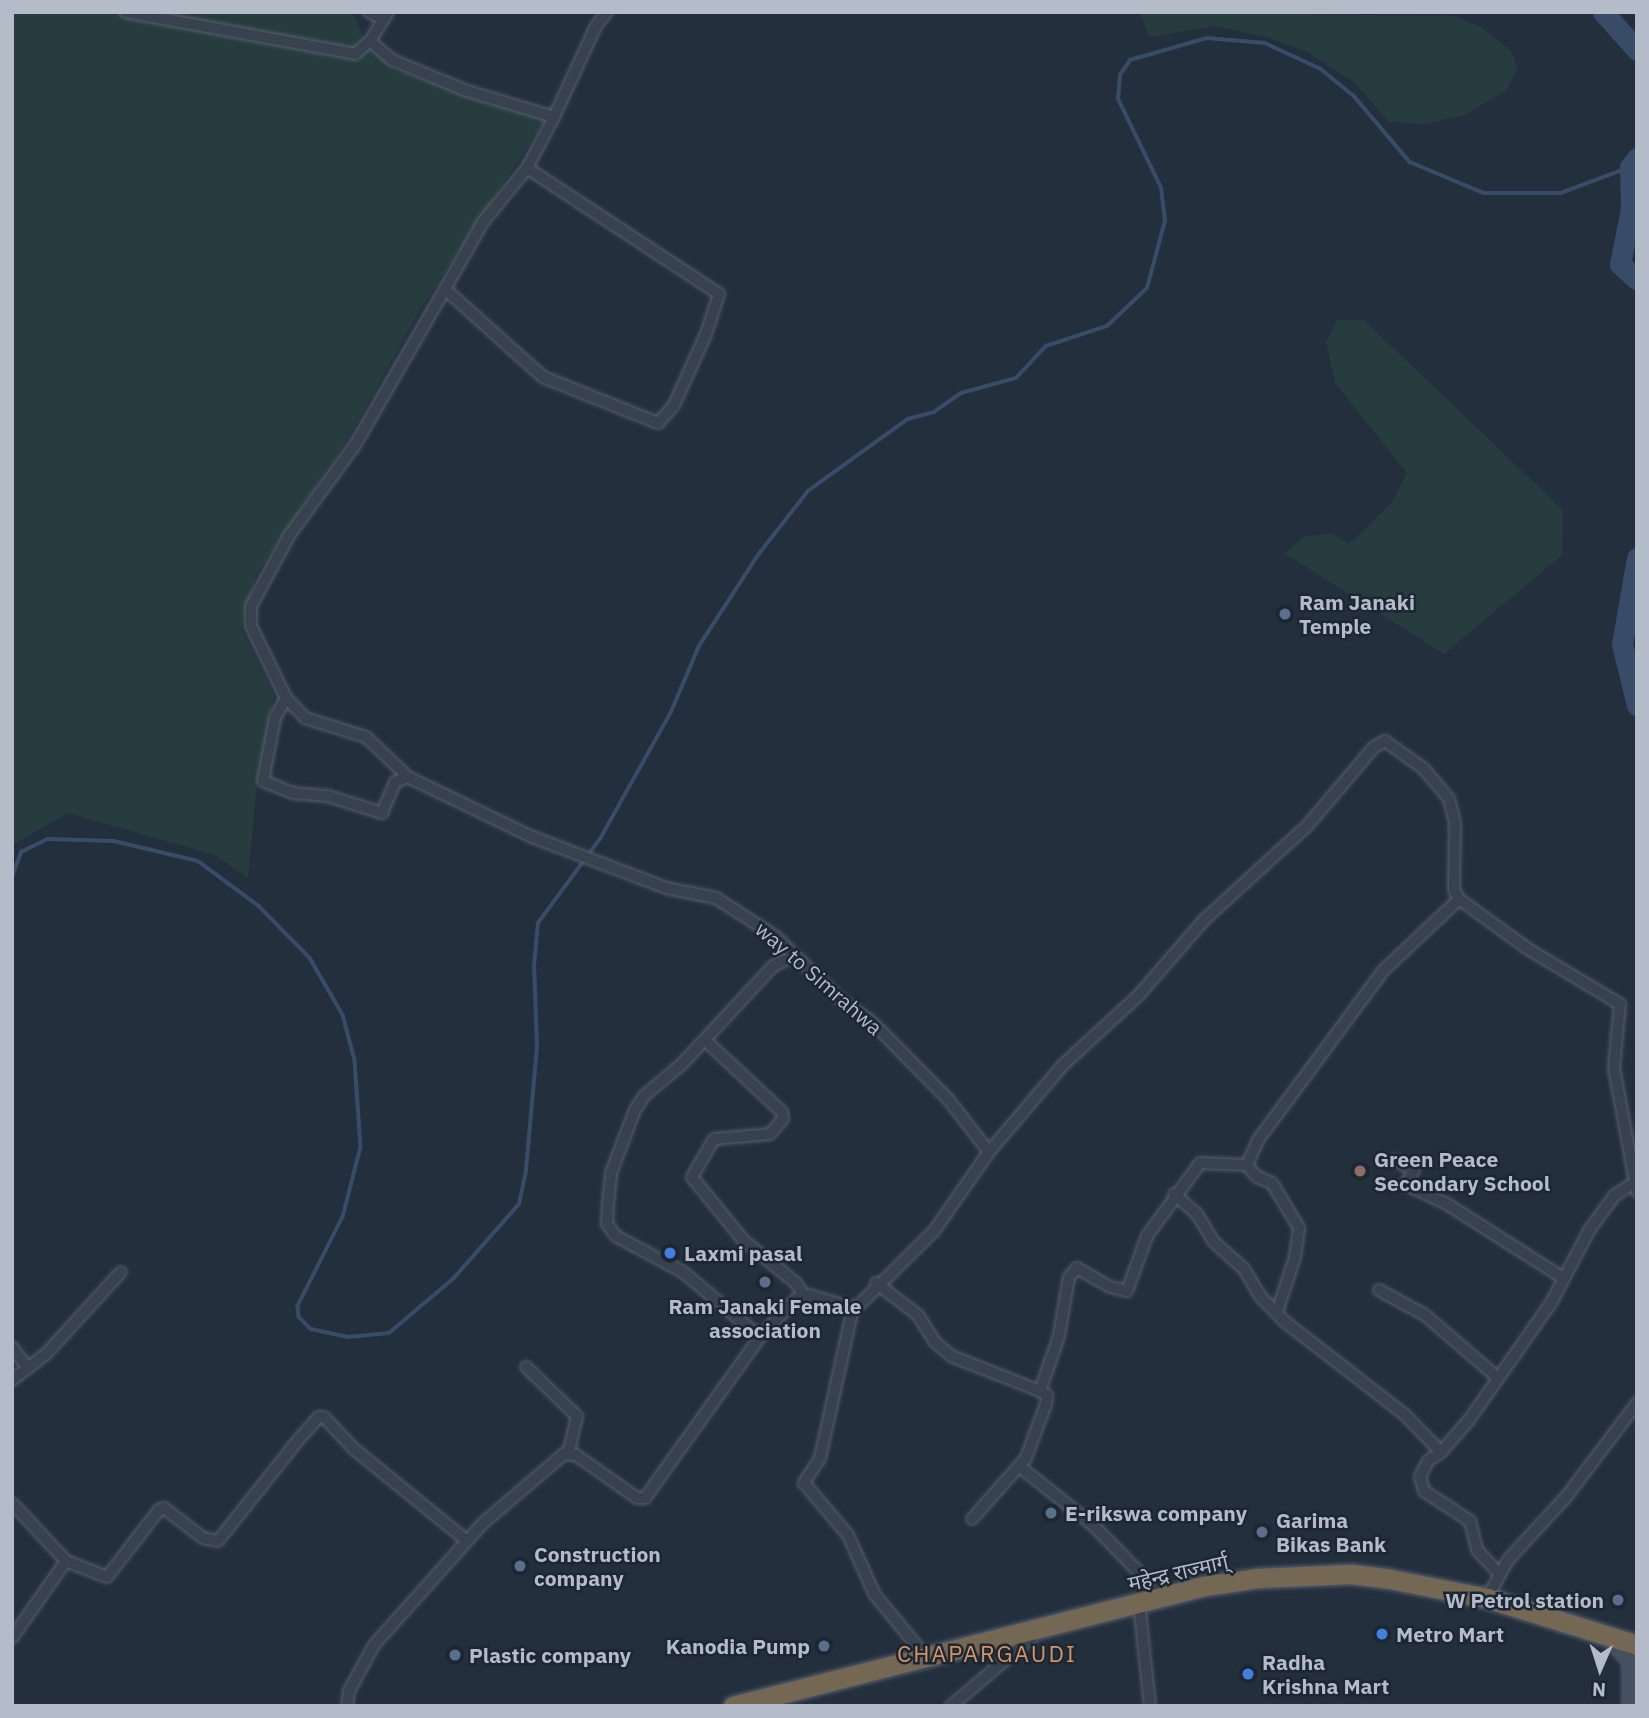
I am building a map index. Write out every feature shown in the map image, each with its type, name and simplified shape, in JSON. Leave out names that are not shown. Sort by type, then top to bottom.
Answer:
[{"type":"highway","name":"महेन्द्र राज्मार्ग्","points":[[733,1706],[928,1659],[1163,1597],[1258,1578],[1351,1574],[1487,1598],[1637,1644]]},
{"type":"street","points":[[125,12],[315,51],[355,54],[370,41],[385,16],[369,12]]},
{"type":"street","points":[[408,777],[395,782],[382,813],[328,796],[292,793],[263,781],[275,718],[286,698],[251,626],[251,606],[290,534],[355,445],[483,222],[527,168],[596,26],[607,12]]},
{"type":"street","points":[[370,41],[392,60],[464,90],[554,117]]},
{"type":"street","points":[[445,289],[543,377],[658,423],[665,418],[706,334],[719,294],[527,168]]},
{"type":"street","name":"way to Simrahwa","points":[[286,698],[305,718],[366,737],[408,777],[530,836],[658,882],[666,888],[716,898],[765,928],[901,1051],[948,1099],[989,1152]]},
{"type":"street","points":[[928,1659],[875,1595],[848,1535],[804,1483],[820,1458],[853,1307],[934,1231],[989,1152],[1064,1064],[1138,996],[1204,920],[1307,826],[1374,747],[1385,741],[1424,769],[1449,799],[1455,823],[1454,890],[1460,899],[1528,949],[1620,1004],[1615,1068],[1635,1187],[1615,1195],[1563,1278],[1551,1303],[1441,1452],[1427,1461],[1420,1477],[1424,1491],[1470,1521],[1477,1550],[1499,1574]]},
{"type":"street","points":[[1247,1165],[1258,1140],[1384,970],[1460,899]]},
{"type":"street","points":[[760,1338],[683,1272],[616,1236],[607,1223],[611,1173],[635,1110],[705,1040],[773,966],[794,956]]},
{"type":"street","points":[[705,1040],[782,1112],[783,1119],[770,1135],[714,1139],[692,1177],[743,1240],[796,1283],[804,1296]]},
{"type":"street","points":[[1395,1160],[1414,1170],[1406,1184],[1447,1204],[1563,1278]]},
{"type":"street","points":[[1040,1391],[1059,1336],[1069,1277],[1077,1268],[1110,1287],[1127,1292],[1147,1236],[1174,1194],[1200,1163],[1247,1165],[1257,1177],[1272,1183],[1299,1228],[1296,1257],[1277,1312]]},
{"type":"street","points":[[1174,1194],[1197,1214],[1213,1242],[1244,1269],[1260,1296],[1404,1414],[1441,1452]]},
{"type":"street","points":[[12,1380],[29,1368],[79,1320],[121,1272]]},
{"type":"street","points":[[876,1283],[918,1315],[935,1342],[951,1356],[1047,1395],[1046,1404],[1019,1466],[972,1519]]},
{"type":"street","points":[[1379,1290],[1425,1315],[1498,1378]]},
{"type":"street","points":[[569,1452],[637,1499],[645,1498],[760,1338],[796,1298],[804,1296],[853,1307]]},
{"type":"street","points":[[12,1347],[29,1368]]},
{"type":"street","points":[[347,1706],[349,1691],[374,1645],[466,1540],[569,1452],[577,1416],[526,1367]]},
{"type":"street","points":[[1487,1598],[1499,1574],[1566,1497],[1637,1403]]},
{"type":"street","points":[[12,1503],[66,1561],[107,1577],[145,1524],[164,1508],[203,1538],[218,1541],[318,1417],[324,1417],[354,1449],[466,1540]]},
{"type":"street","points":[[1019,1466],[1093,1525],[1163,1597]]},
{"type":"street","points":[[12,1637],[66,1561]]},
{"type":"street","points":[[1139,1603],[1150,1706]]},
{"type":"street","points":[[951,1706],[1042,1629]]},
{"type":"street","points":[[1609,1636],[1631,1661],[1631,1706]]},
{"type":"green space","points":[[12,12],[352,12],[363,36],[393,69],[545,120],[418,313],[348,439],[256,575],[241,628],[274,695],[256,792],[248,878],[215,855],[68,813],[12,845]]},
{"type":"green space","points":[[1140,12],[1454,16],[1481,27],[1511,51],[1518,69],[1506,90],[1467,114],[1426,124],[1389,122],[1355,83],[1307,52],[1267,37],[1214,26],[1149,37]]},
{"type":"green space","points":[[1337,320],[1364,320],[1563,510],[1562,555],[1444,654],[1284,553],[1306,536],[1332,534],[1349,544],[1392,502],[1407,473],[1335,383],[1326,342]]},
{"type":"waterway","points":[[1603,12],[1637,50]]},
{"type":"waterway","points":[[12,877],[21,852],[48,839],[114,841],[198,861],[259,906],[310,958],[343,1015],[355,1060],[361,1147],[343,1217],[298,1306],[299,1317],[311,1329],[348,1337],[389,1333],[454,1278],[519,1204],[526,1170],[537,1046],[534,966],[538,923],[600,839],[671,712],[699,646],[758,555],[808,491],[908,419],[934,412],[961,393],[1016,378],[1046,346],[1107,326],[1147,288],[1165,221],[1161,188],[1118,99],[1120,75],[1130,60],[1207,38],[1265,43],[1321,69],[1354,96],[1410,162],[1484,193],[1561,193],[1630,167]]},
{"type":"waterway","points":[[1637,158],[1630,167],[1631,209],[1620,264],[1637,280]]},
{"type":"waterway","points":[[1637,558],[1622,644],[1637,705]]},
{"type":"waterway","points":[[12,1015],[12,1027]]},
{"type":"place","name":"Ram Janaki Temple","points":[[1285,614]]},
{"type":"place","name":"Green Peace Secondary School","points":[[1360,1171]]},
{"type":"place","name":"Laxmi pasal","points":[[670,1253]]},
{"type":"place","name":"Ram Janaki Female association","points":[[765,1282]]},
{"type":"place","name":"E-rikswa company","points":[[1051,1513]]},
{"type":"place","name":"Garima Bikas Bank","points":[[1262,1532]]},
{"type":"place","name":"Construction company","points":[[520,1566]]},
{"type":"place","name":"W Petrol station","points":[[1618,1600]]},
{"type":"place","name":"Metro Mart","points":[[1382,1634]]},
{"type":"place","name":"Kanodia Pump","points":[[824,1646]]},
{"type":"place","name":"Plastic company","points":[[455,1655]]},
{"type":"place","name":"Radha Krishna Mart","points":[[1248,1674]]},
{"type":"district","name":"CHAPARGAUDI","points":[[987,1653]]}]
